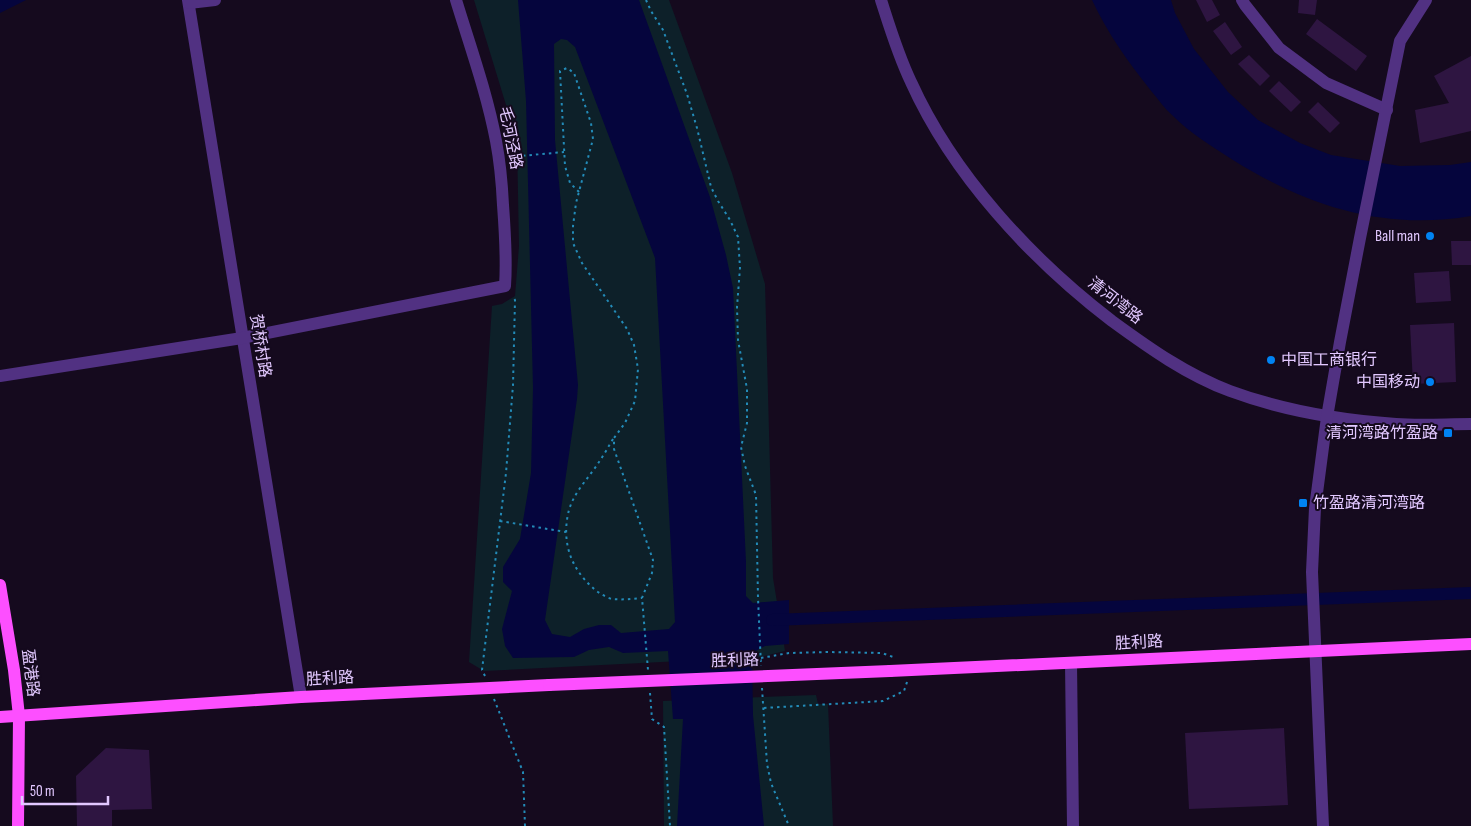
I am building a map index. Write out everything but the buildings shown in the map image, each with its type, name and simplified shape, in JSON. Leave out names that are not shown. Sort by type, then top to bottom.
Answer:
[{"type":"main road","name":"盈港路","points":[[0,585],[14,670],[19,716],[18,826]]},
{"type":"main road","name":"胜利路","points":[[0,716],[301,697],[1471,644]]},
{"type":"street","points":[[189,2],[215,0]]},
{"type":"street","name":"毛河泾路","points":[[456,0],[487,102],[496,141],[501,178],[507,261],[505,286]]},
{"type":"street","name":"清河湾路","points":[[882,0],[896,47],[911,83],[948,148],[973,183],[1022,241],[1052,270],[1089,303],[1136,339],[1164,358],[1200,378],[1230,391],[1280,407],[1327,417],[1398,424],[1471,424]]},
{"type":"street","points":[[1242,0],[1279,48],[1286,54],[1326,83],[1387,110]]},
{"type":"street","points":[[1323,826],[1312,572],[1315,508],[1327,417],[1360,238],[1400,41],[1426,0]]},
{"type":"street","name":"贺桥村路","points":[[189,2],[301,697]]},
{"type":"street","points":[[0,376],[242,338],[505,286]]},
{"type":"street","points":[[1071,663],[1073,826]]},
{"type":"path","points":[[646,0],[663,30],[687,94],[711,187],[738,237],[740,268],[737,307],[738,340],[747,389],[747,423],[741,447],[742,457],[756,495],[760,646]]},
{"type":"path","points":[[579,192],[570,183],[565,166],[560,71],[567,68],[574,74],[591,124],[593,139],[572,226],[574,243],[582,264],[628,329],[634,345],[638,369],[635,401],[625,423],[601,460],[574,496],[568,514],[566,532],[568,549],[574,567],[596,591],[610,598],[630,600],[642,598]]},
{"type":"path","points":[[498,157],[564,152]]},
{"type":"path","points":[[482,670],[506,473],[513,385],[515,300],[505,286]]},
{"type":"path","points":[[614,438],[614,449],[653,560],[652,572],[642,598],[648,672]]},
{"type":"path","points":[[500,520],[566,532]]},
{"type":"path","points":[[760,658],[789,653],[882,653],[903,660],[911,670],[904,691],[883,701],[764,708],[767,764],[771,783],[789,826]]},
{"type":"path","points":[[650,691],[652,719],[664,727],[670,826]]},
{"type":"path","points":[[500,714],[523,772],[525,826]]},
{"type":"shaded area","points":[[0,0],[26,0],[0,13]]},
{"type":"shaded area","points":[[474,0],[669,0],[732,173],[765,284],[773,578],[785,651],[760,657],[484,671],[469,662],[492,306],[502,304],[515,296],[519,246],[517,141]]},
{"type":"shaded area","points":[[518,0],[639,0],[710,197],[733,288],[746,596],[753,603],[789,600],[789,644],[765,646],[752,653],[753,715],[764,826],[677,826],[683,719],[673,719],[668,651],[623,653],[609,647],[589,650],[574,657],[513,658],[505,646],[502,629],[512,591],[503,582],[503,567],[520,539],[531,473],[533,388],[526,101]],"holes":[[[561,39],[567,40],[575,47],[655,258],[675,622],[669,629],[621,633],[611,625],[599,625],[584,629],[570,637],[552,634],[545,620],[578,385],[555,140],[554,44]]]},
{"type":"shaded area","points":[[1092,0],[1171,0],[1175,13],[1194,49],[1228,92],[1258,120],[1300,143],[1331,155],[1400,166],[1450,165],[1471,162],[1471,216],[1439,220],[1407,220],[1377,217],[1347,211],[1318,202],[1261,176],[1201,139],[1166,109],[1119,48]]},
{"type":"shaded area","points":[[816,695],[818,704],[828,704],[833,826],[664,826],[663,701]]},
{"type":"waterway","points":[[772,620],[1471,593]]},
{"type":"place","name":"Ball man","points":[[1430,236]]},
{"type":"place","name":"中国工商银行","points":[[1271,360]]},
{"type":"place","name":"中国移动","points":[[1430,382]]},
{"type":"place","name":"清河湾路竹盈路","points":[[1448,433]]},
{"type":"place","name":"竹盈路清河湾路","points":[[1303,503]]}]
